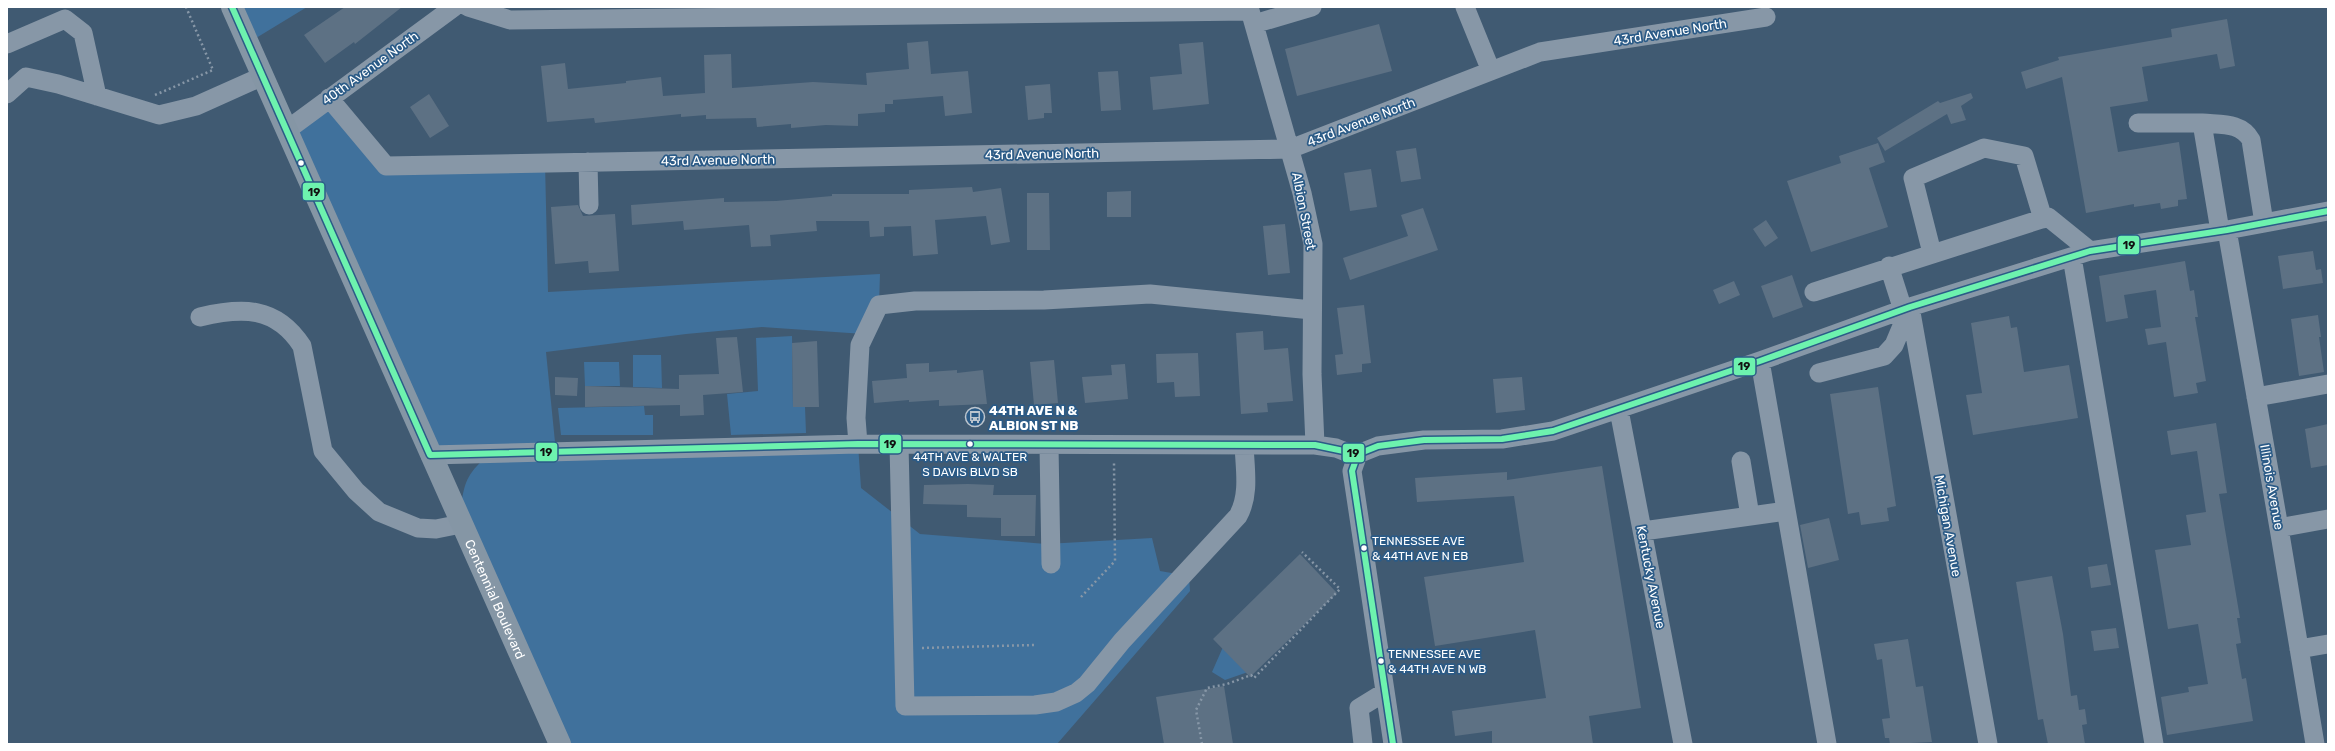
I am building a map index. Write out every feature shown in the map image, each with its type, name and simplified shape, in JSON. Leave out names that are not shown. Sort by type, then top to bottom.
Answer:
[{"type":"main road","name":"Centennial Boulevard","points":[[232,7],[288,130],[430,455],[560,744]]},
{"type":"street","name":"40th Avenue North","points":[[288,130],[329,98],[454,7]]},
{"type":"street","points":[[468,7],[510,20],[1251,14],[1312,7]]},
{"type":"street","points":[[1465,7],[1491,71]]},
{"type":"street","name":"Albion Street","points":[[1251,14],[1302,193],[1312,244],[1315,445]]},
{"type":"street","name":"43rd Avenue North","points":[[329,98],[386,166],[1290,149],[1540,52],[1766,18]]},
{"type":"street","points":[[7,44],[65,19],[83,33],[97,96]]},
{"type":"street","points":[[7,94],[26,77],[97,96],[159,115],[196,106],[263,76]]},
{"type":"street","points":[[2138,124],[2202,123],[2236,126],[2247,132],[2251,140],[2264,223]]},
{"type":"street","name":"Illinois Avenue","points":[[2202,123],[2256,397],[2315,744]]},
{"type":"street","points":[[1932,253],[1912,178],[1984,148],[2024,156],[2043,219]]},
{"type":"street","points":[[588,162],[589,205]]},
{"type":"street","points":[[430,455],[858,444],[1315,445],[1336,448],[1351,454],[1358,454],[1378,446],[1424,440],[1502,439],[1553,431],[1619,410],[1906,309],[2090,251],[2223,230],[2328,211]]},
{"type":"street","points":[[1814,292],[1889,266],[2048,217],[2090,251]]},
{"type":"street","points":[[2072,257],[2154,744]]},
{"type":"street","name":"Michigan Avenue","points":[[1889,266],[1906,309],[1988,744]]},
{"type":"street","points":[[858,444],[856,418],[860,345],[879,305],[915,300],[1044,300],[1150,294],[1312,310]]},
{"type":"street","points":[[1819,373],[1884,356],[1897,340],[1906,309]]},
{"type":"street","points":[[200,317],[222,312],[248,311],[279,319],[292,332],[302,346],[323,451],[356,491],[379,512],[418,528],[436,529],[461,524]]},
{"type":"street","points":[[1760,361],[1828,744]]},
{"type":"street","points":[[2256,397],[2328,384]]},
{"type":"street","name":"Kentucky Avenue","points":[[1619,410],[1682,744]]},
{"type":"street","points":[[898,444],[904,706],[1035,705],[1056,702],[1076,693],[1087,684],[1122,641],[1238,516],[1243,507],[1245,496],[1244,445]]},
{"type":"street","points":[[1049,445],[1051,564]]},
{"type":"street","points":[[1358,454],[1352,471],[1392,744]]},
{"type":"street","points":[[1741,461],[1750,516]]},
{"type":"street","points":[[1643,531],[1786,510]]},
{"type":"street","points":[[2279,528],[2328,519]]},
{"type":"street","points":[[2299,649],[2328,644]]},
{"type":"street","points":[[1363,744],[1359,708],[1385,692]]},
{"type":"path","points":[[148,93],[155,95],[213,70],[186,7]]},
{"type":"path","points":[[1081,597],[1115,561],[1114,462]]},
{"type":"path","points":[[1202,744],[1196,710],[1207,688],[1227,684],[1251,675],[1254,678],[1340,589],[1302,552]]},
{"type":"path","points":[[921,648],[1034,645]]},
{"type":"shaded area","points":[[232,7],[307,7],[248,43]]},
{"type":"shaded area","points":[[329,98],[386,166],[545,163],[548,292],[880,274],[879,305],[864,334],[762,327],[686,334],[546,352],[556,452],[858,444],[861,488],[920,534],[1046,544],[1152,538],[1160,571],[1189,576],[1190,591],[1057,744],[560,744],[461,506],[466,482],[472,471],[489,454],[430,455],[287,130]]},
{"type":"shaded area","points":[[792,336],[793,407],[805,407],[806,433],[731,435],[727,394],[758,391],[756,338]]},
{"type":"shaded area","points":[[633,355],[661,355],[662,388],[633,387]]},
{"type":"shaded area","points":[[584,362],[619,362],[620,386],[585,386]]},
{"type":"shaded area","points":[[644,406],[645,415],[653,415],[653,435],[561,435],[558,408]]},
{"type":"shaded area","points":[[1223,647],[1248,672],[1225,680],[1212,672]]},
{"type":"building","points":[[345,7],[402,7],[355,44],[354,42],[325,63],[304,35]]},
{"type":"building","points":[[2227,19],[2235,66],[2220,69],[2217,54],[2142,67],[2148,101],[2110,107],[2118,152],[2179,142],[2187,199],[2178,200],[2178,206],[2161,209],[2160,203],[2134,207],[2134,204],[2086,213],[2062,77],[2026,89],[2021,72],[2059,60],[2058,57],[2172,37],[2171,29]]},
{"type":"building","points":[[1379,24],[1392,71],[1297,96],[1285,49]]},
{"type":"building","points":[[928,41],[931,74],[968,71],[972,113],[945,116],[943,96],[893,100],[893,104],[885,104],[885,112],[858,114],[858,126],[826,125],[791,128],[791,124],[757,127],[756,118],[706,119],[706,115],[681,117],[681,114],[595,123],[594,118],[547,122],[541,66],[565,63],[568,89],[626,83],[626,81],[661,77],[663,96],[705,93],[704,55],[731,54],[732,88],[813,82],[867,85],[866,73],[909,69],[907,43]]},
{"type":"building","points":[[1203,42],[1209,104],[1153,110],[1150,77],[1182,74],[1179,44]]},
{"type":"building","points":[[1118,71],[1121,110],[1101,111],[1098,72]]},
{"type":"building","points":[[1050,84],[1052,113],[1044,113],[1044,118],[1028,120],[1025,86]]},
{"type":"building","points":[[1971,93],[1973,98],[1961,106],[1966,120],[1951,124],[1947,114],[1885,151],[1877,138],[1938,101],[1940,103]]},
{"type":"building","points":[[429,94],[449,126],[430,138],[410,107]]},
{"type":"building","points":[[1878,143],[1885,162],[1869,168],[1888,227],[1811,252],[1787,181],[1841,163],[1839,156]]},
{"type":"building","points":[[1416,148],[1421,179],[1401,182],[1396,151]]},
{"type":"building","points":[[1371,169],[1377,207],[1350,211],[1344,173]]},
{"type":"building","points":[[972,187],[973,192],[1001,188],[1010,242],[991,245],[986,216],[935,220],[938,254],[913,256],[911,226],[884,227],[884,236],[870,237],[869,221],[816,221],[817,231],[770,235],[771,246],[751,247],[749,225],[684,230],[683,221],[632,225],[631,205],[724,198],[724,202],[776,201],[832,196],[832,194],[909,194],[909,190]]},
{"type":"building","points":[[1131,191],[1131,217],[1107,217],[1107,192]]},
{"type":"building","points":[[1027,193],[1049,193],[1050,250],[1027,250]]},
{"type":"building","points":[[578,205],[583,216],[615,214],[619,271],[589,273],[588,261],[555,264],[551,207]]},
{"type":"building","points":[[1423,208],[1438,250],[1350,280],[1343,258],[1408,236],[1401,215]]},
{"type":"building","points":[[1766,220],[1778,238],[1765,247],[1753,229]]},
{"type":"building","points":[[1285,224],[1290,273],[1268,275],[1263,226]]},
{"type":"building","points":[[2313,251],[2316,270],[2321,269],[2323,283],[2283,289],[2278,256]]},
{"type":"building","points":[[2185,261],[2190,291],[2194,290],[2198,317],[2195,317],[2206,381],[2196,383],[2198,393],[2174,397],[2166,342],[2148,345],[2145,329],[2161,327],[2156,290],[2124,295],[2128,318],[2106,322],[2099,276]]},
{"type":"building","points":[[1792,275],[1803,307],[1773,318],[1761,286]]},
{"type":"building","points":[[1734,281],[1740,295],[1719,304],[1713,290]]},
{"type":"building","points":[[1364,305],[1371,363],[1362,364],[1362,372],[1337,375],[1335,355],[1343,354],[1337,308]]},
{"type":"building","points":[[2318,315],[2321,337],[2319,337],[2324,372],[2299,376],[2291,319]]},
{"type":"building","points":[[2009,316],[2011,328],[2017,327],[2024,372],[2069,365],[2078,418],[1973,435],[1966,395],[1982,393],[1971,323]]},
{"type":"building","points":[[1263,331],[1264,350],[1288,348],[1293,401],[1267,403],[1268,412],[1241,414],[1236,333]]},
{"type":"building","points":[[737,337],[743,392],[703,395],[704,415],[680,416],[680,405],[585,407],[585,386],[679,389],[679,375],[719,374],[716,338]]},
{"type":"building","points":[[817,341],[819,407],[793,407],[792,343]]},
{"type":"building","points":[[1198,353],[1200,396],[1175,397],[1174,382],[1157,383],[1156,354]]},
{"type":"building","points":[[1054,360],[1058,403],[1034,405],[1030,362]]},
{"type":"building","points":[[929,363],[929,372],[957,370],[957,373],[983,370],[987,404],[939,406],[939,400],[909,402],[909,400],[874,403],[872,381],[907,378],[906,364]]},
{"type":"building","points":[[1125,364],[1128,399],[1085,403],[1082,377],[1112,375],[1111,365]]},
{"type":"building","points":[[555,377],[578,378],[577,396],[555,395]]},
{"type":"building","points":[[1522,377],[1525,410],[1496,413],[1493,379]]},
{"type":"building","points":[[1878,387],[1896,506],[1887,508],[1889,521],[1861,525],[1859,512],[1848,514],[1830,394]]},
{"type":"building","points":[[2216,423],[2227,493],[2219,494],[2240,618],[2237,618],[2241,643],[2236,644],[2242,679],[2246,678],[2253,721],[2167,735],[2161,697],[2189,692],[2188,687],[2208,684],[2198,624],[2168,629],[2155,550],[2191,545],[2186,515],[2206,512],[2197,451],[2171,455],[2167,431]]},
{"type":"building","points":[[2328,424],[2328,465],[2311,468],[2305,429]]},
{"type":"building","points":[[1602,466],[1641,708],[1589,716],[1593,744],[1492,744],[1492,731],[1455,736],[1452,711],[1546,698],[1535,630],[1435,646],[1424,577],[1524,562],[1514,496],[1417,502],[1415,478],[1507,472],[1507,480]]},
{"type":"building","points":[[924,485],[994,485],[993,495],[1036,495],[1035,536],[1001,536],[1001,518],[967,517],[967,505],[923,504]]},
{"type":"building","points":[[1829,518],[1839,560],[1808,568],[1800,525]]},
{"type":"building","points":[[1300,554],[1337,593],[1250,677],[1213,639]]},
{"type":"building","points":[[2107,564],[2111,585],[2091,588],[2088,567]]},
{"type":"building","points":[[2052,576],[2063,634],[2071,696],[2077,695],[2079,710],[2085,709],[2087,724],[2082,725],[2085,744],[2048,744],[2043,719],[2038,720],[2016,582]]},
{"type":"building","points":[[2116,628],[2119,648],[2094,651],[2091,631]]},
{"type":"building","points":[[1908,639],[1916,687],[1923,686],[1932,742],[1890,744],[1889,738],[1885,738],[1882,719],[1890,718],[1882,659],[1877,660],[1874,644]]},
{"type":"building","points":[[1224,686],[1233,744],[1164,744],[1156,697]]},
{"type":"transit line","name":"19","points":[[232,7],[430,455],[858,444],[1315,445],[1358,454],[1378,446],[1424,440],[1502,439],[1553,431],[1760,361],[1910,307],[2090,251],[2227,230],[2328,211]]},
{"type":"transit line","name":"19","points":[[1358,454],[1352,471],[1393,744]]},
{"type":"place","name":"44TH AVE N & ALBION ST NB","points":[[975,417]]},
{"type":"place","name":"44TH AVE & WALTER S DAVIS BLVD SB","points":[[970,444]]},
{"type":"place","name":"TENNESSEE AVE & 44TH AVE N EB","points":[[1364,548]]},
{"type":"place","name":"TENNESSEE AVE & 44TH AVE N WB","points":[[1381,661]]}]
